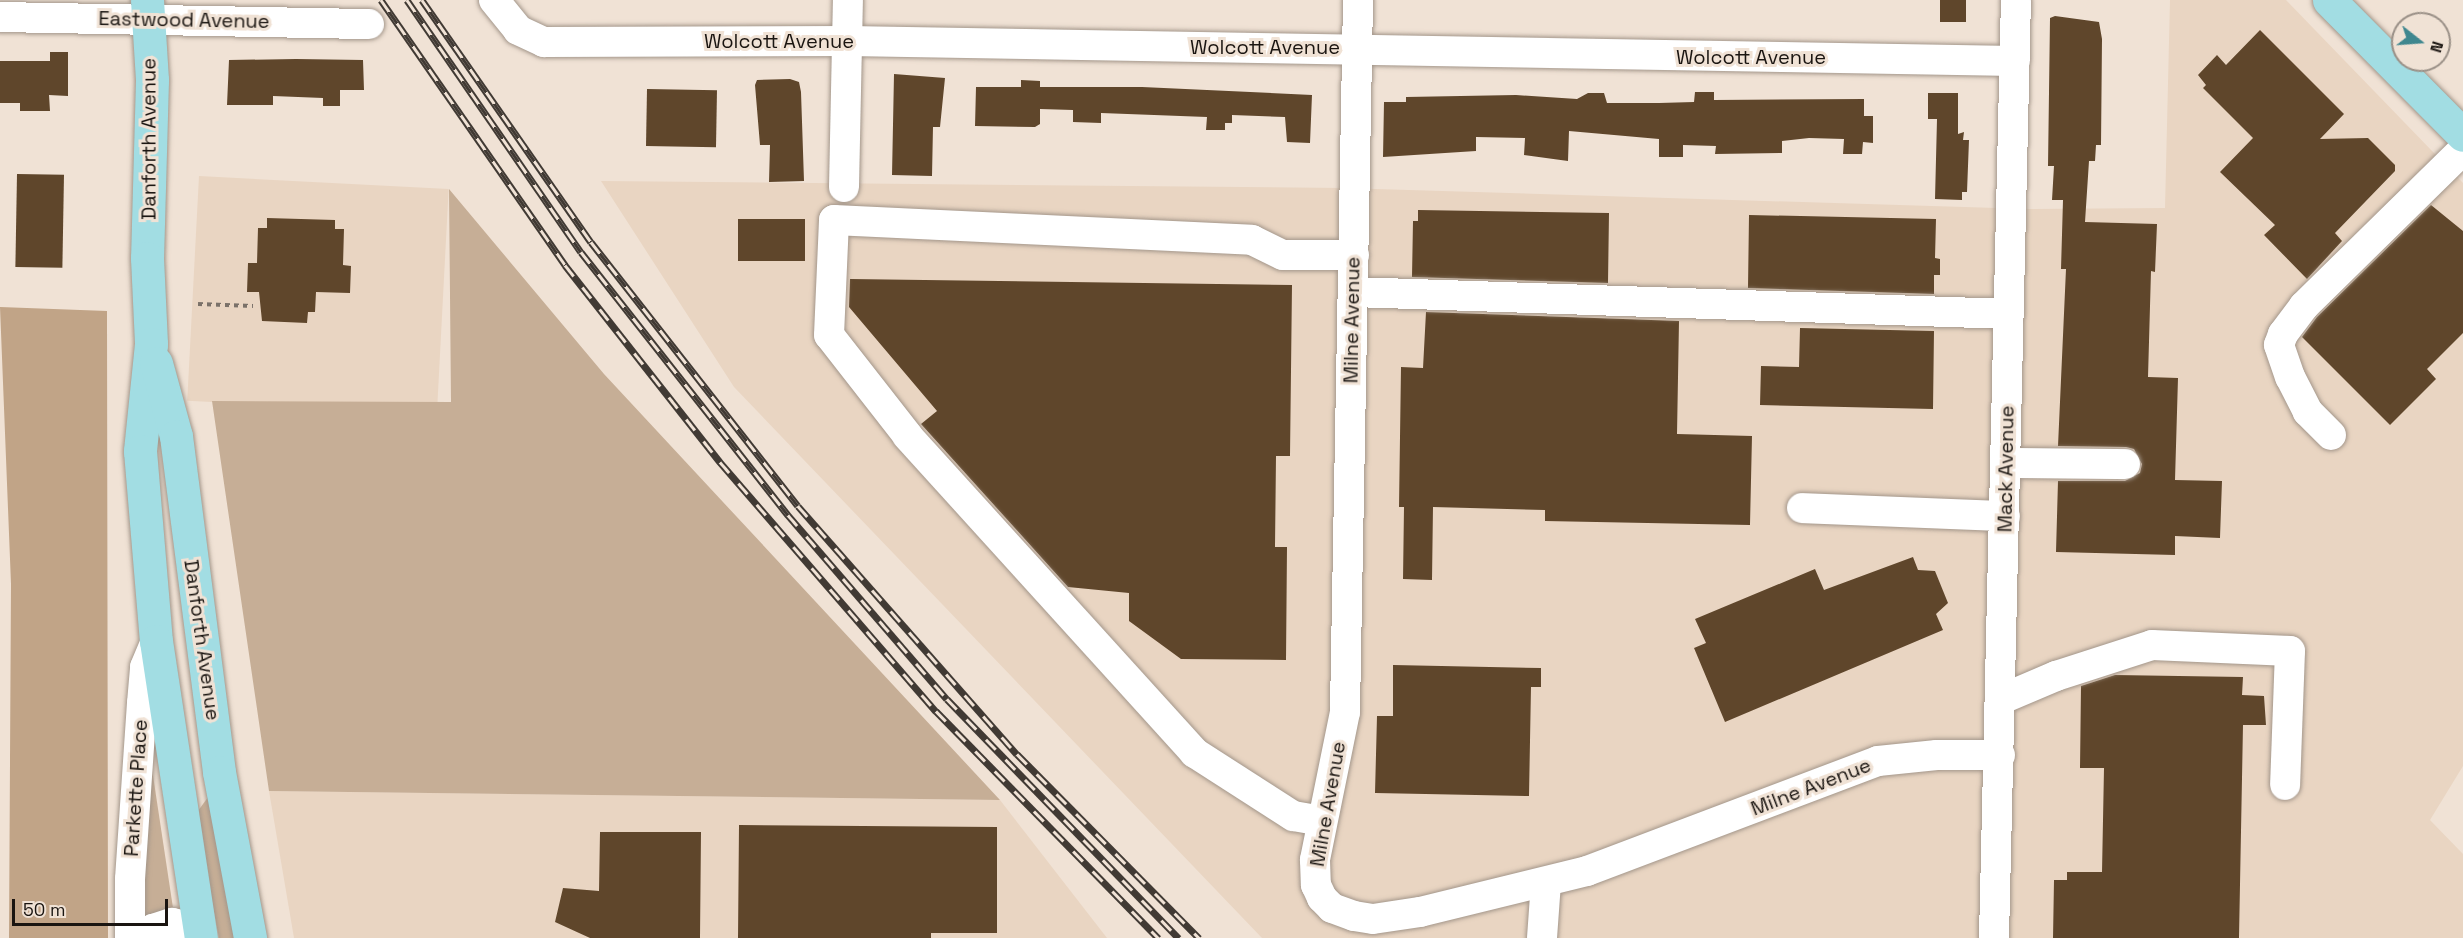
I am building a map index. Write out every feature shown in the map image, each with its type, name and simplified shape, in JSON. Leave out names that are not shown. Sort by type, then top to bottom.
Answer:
[{"type":"main road","points":[[2329,0],[2463,135]]},
{"type":"main road","name":"Danforth Avenue","points":[[147,10],[138,77],[136,190],[147,258],[152,344],[140,451],[156,640],[201,933]]},
{"type":"main road","name":"Danforth Avenue","points":[[152,344],[176,436],[219,772],[250,938]]},
{"type":"main road","points":[[163,693],[192,756],[219,772],[183,815]]},
{"type":"street","name":"Wolcott Avenue","points":[[494,0],[518,30],[544,42],[848,41],[1357,48],[1669,57],[2015,61]]},
{"type":"street","points":[[844,187],[848,0]]},
{"type":"street","name":"Milne Avenue","points":[[1358,0],[1345,712],[1315,860],[1316,885],[1332,908],[1354,916],[1398,917],[1546,882],[1695,832],[1878,761],[1937,754],[2000,755]]},
{"type":"street","name":"Mack Avenue","points":[[1994,938],[2002,699],[2016,0]]},
{"type":"street","name":"Eastwood Avenue","points":[[0,17],[147,10],[369,24]]},
{"type":"street","points":[[2331,435],[2308,412],[2290,377],[2279,345],[2283,334],[2304,306],[2463,150]]},
{"type":"street","points":[[1322,821],[1293,816],[1195,753],[908,436],[829,335],[834,220],[1252,240],[1283,255],[1354,255]]},
{"type":"street","points":[[1353,292],[2009,314]]},
{"type":"street","points":[[2006,463],[2125,464]]},
{"type":"street","points":[[1802,508],[2005,516]]},
{"type":"street","name":"Parkette Place","points":[[130,938],[130,879],[142,703],[146,667],[156,640]]},
{"type":"street","points":[[2002,699],[2056,676],[2152,645],[2290,651],[2286,785]]},
{"type":"street","points":[[1542,938],[1546,882]]},
{"type":"street","points":[[144,938],[153,930],[172,923],[201,933]]},
{"type":"path","points":[[198,304],[253,306]]},
{"type":"shaded area","points":[[2170,0],[2286,0],[2463,183],[2463,766],[2430,820],[2463,854],[2463,938],[1262,938],[734,387],[601,181],[1342,188],[2029,209],[2165,208]]},
{"type":"shaded area","points":[[199,176],[449,189],[437,414],[187,401]]},
{"type":"shaded area","points":[[449,189],[604,374],[1000,800],[269,791],[212,401],[451,402]]},
{"type":"shaded area","points":[[0,307],[107,311],[108,938],[9,938],[11,584]]},
{"type":"shaded area","points":[[152,769],[173,913],[146,918],[142,915]]},
{"type":"shaded area","points":[[269,791],[1000,800],[1107,938],[294,938]]},
{"type":"shaded area","points":[[211,793],[241,938],[219,938],[197,823],[198,811]]},
{"type":"building","points":[[1940,0],[1966,0],[1966,22],[1940,22]]},
{"type":"building","points":[[2055,16],[2099,22],[2102,39],[2101,145],[2096,145],[2095,161],[2089,161],[2085,222],[2157,224],[2155,272],[2151,271],[2148,377],[2178,378],[2175,480],[2222,481],[2220,538],[2175,536],[2175,555],[2056,552],[2058,481],[2125,481],[2140,473],[2142,464],[2134,449],[2126,447],[2058,446],[2066,269],[2061,269],[2063,200],[2052,200],[2054,166],[2048,166],[2050,18]]},
{"type":"building","points":[[2260,30],[2344,114],[2320,139],[2368,138],[2395,165],[2395,171],[2335,233],[2342,241],[2307,279],[2264,235],[2275,225],[2220,172],[2253,138],[2203,88],[2206,85],[2198,75],[2217,55],[2226,65]]},
{"type":"building","points":[[50,52],[68,52],[68,96],[49,95],[50,111],[20,111],[20,103],[0,103],[0,61],[50,61]]},
{"type":"building","points":[[229,60],[363,60],[364,90],[340,90],[340,106],[323,106],[323,98],[273,96],[273,105],[227,105]]},
{"type":"building","points":[[894,74],[945,78],[940,127],[933,127],[932,176],[892,175]]},
{"type":"building","points":[[790,79],[799,82],[801,92],[804,181],[769,182],[770,145],[760,145],[755,85],[757,80]]},
{"type":"building","points":[[1021,80],[1040,81],[1040,87],[1142,87],[1312,95],[1310,143],[1287,142],[1285,117],[1232,115],[1232,123],[1225,123],[1225,130],[1206,130],[1207,117],[1101,113],[1101,123],[1073,122],[1073,110],[1040,109],[1040,124],[1035,127],[975,126],[976,87],[1021,87]]},
{"type":"building","points":[[647,89],[717,90],[716,147],[646,146]]},
{"type":"building","points":[[1695,92],[1714,92],[1714,100],[1864,99],[1864,116],[1873,116],[1873,143],[1863,142],[1862,154],[1843,154],[1844,139],[1809,138],[1782,141],[1782,153],[1715,154],[1716,146],[1683,145],[1683,157],[1659,157],[1659,139],[1569,131],[1568,161],[1524,155],[1525,138],[1476,137],[1476,151],[1383,157],[1384,102],[1406,102],[1406,97],[1516,95],[1577,99],[1588,93],[1604,93],[1607,103],[1659,103],[1694,102]]},
{"type":"building","points":[[1928,93],[1958,93],[1958,134],[1964,132],[1963,140],[1969,140],[1967,192],[1962,192],[1962,200],[1935,199],[1937,119],[1928,119]]},
{"type":"building","points":[[17,174],[64,175],[62,268],[15,267]]},
{"type":"building","points":[[2431,205],[2463,231],[2463,333],[2427,369],[2436,379],[2390,425],[2302,337],[2317,317]]},
{"type":"building","points":[[1418,210],[1609,213],[1608,283],[1412,277],[1413,221],[1418,221]]},
{"type":"building","points":[[1749,215],[1936,219],[1935,258],[1940,259],[1940,275],[1934,275],[1934,294],[1748,288]]},
{"type":"building","points":[[267,218],[335,220],[335,229],[344,229],[343,265],[351,266],[350,293],[316,292],[315,312],[308,312],[307,323],[262,321],[259,292],[247,292],[248,263],[257,263],[258,228],[267,228]]},
{"type":"building","points":[[738,219],[805,219],[805,261],[738,261]]},
{"type":"building","points":[[850,279],[1292,285],[1290,456],[1276,456],[1275,547],[1287,547],[1286,660],[1181,659],[1129,621],[1129,593],[1068,587],[921,424],[937,411],[849,307]]},
{"type":"building","points":[[1426,312],[1679,321],[1677,434],[1752,436],[1750,525],[1545,521],[1545,510],[1433,507],[1432,580],[1403,579],[1404,507],[1399,507],[1401,367],[1423,368]]},
{"type":"building","points":[[1800,328],[1934,331],[1933,409],[1760,405],[1761,366],[1799,367]]},
{"type":"building","points":[[1913,557],[1918,570],[1935,571],[1948,603],[1936,614],[1943,630],[1725,722],[1694,648],[1706,643],[1695,619],[1815,569],[1824,590]]},
{"type":"building","points":[[1393,665],[1541,668],[1541,687],[1531,687],[1529,796],[1375,793],[1377,716],[1393,716]]},
{"type":"building","points":[[2115,675],[2243,677],[2242,695],[2264,696],[2266,725],[2243,725],[2239,938],[2053,938],[2054,880],[2067,880],[2067,872],[2102,872],[2104,768],[2080,768],[2081,686]]},
{"type":"building","points":[[739,825],[997,827],[997,933],[931,933],[931,938],[738,938]]},
{"type":"building","points":[[600,832],[701,832],[700,938],[590,938],[555,922],[563,888],[599,891]]},
{"type":"railway","points":[[381,0],[565,265],[720,462],[936,711],[1158,938]]},
{"type":"railway","points":[[407,0],[581,252],[788,515],[947,699],[1179,938]]},
{"type":"railway","points":[[422,0],[591,242],[798,506],[1017,754],[1199,938]]}]
